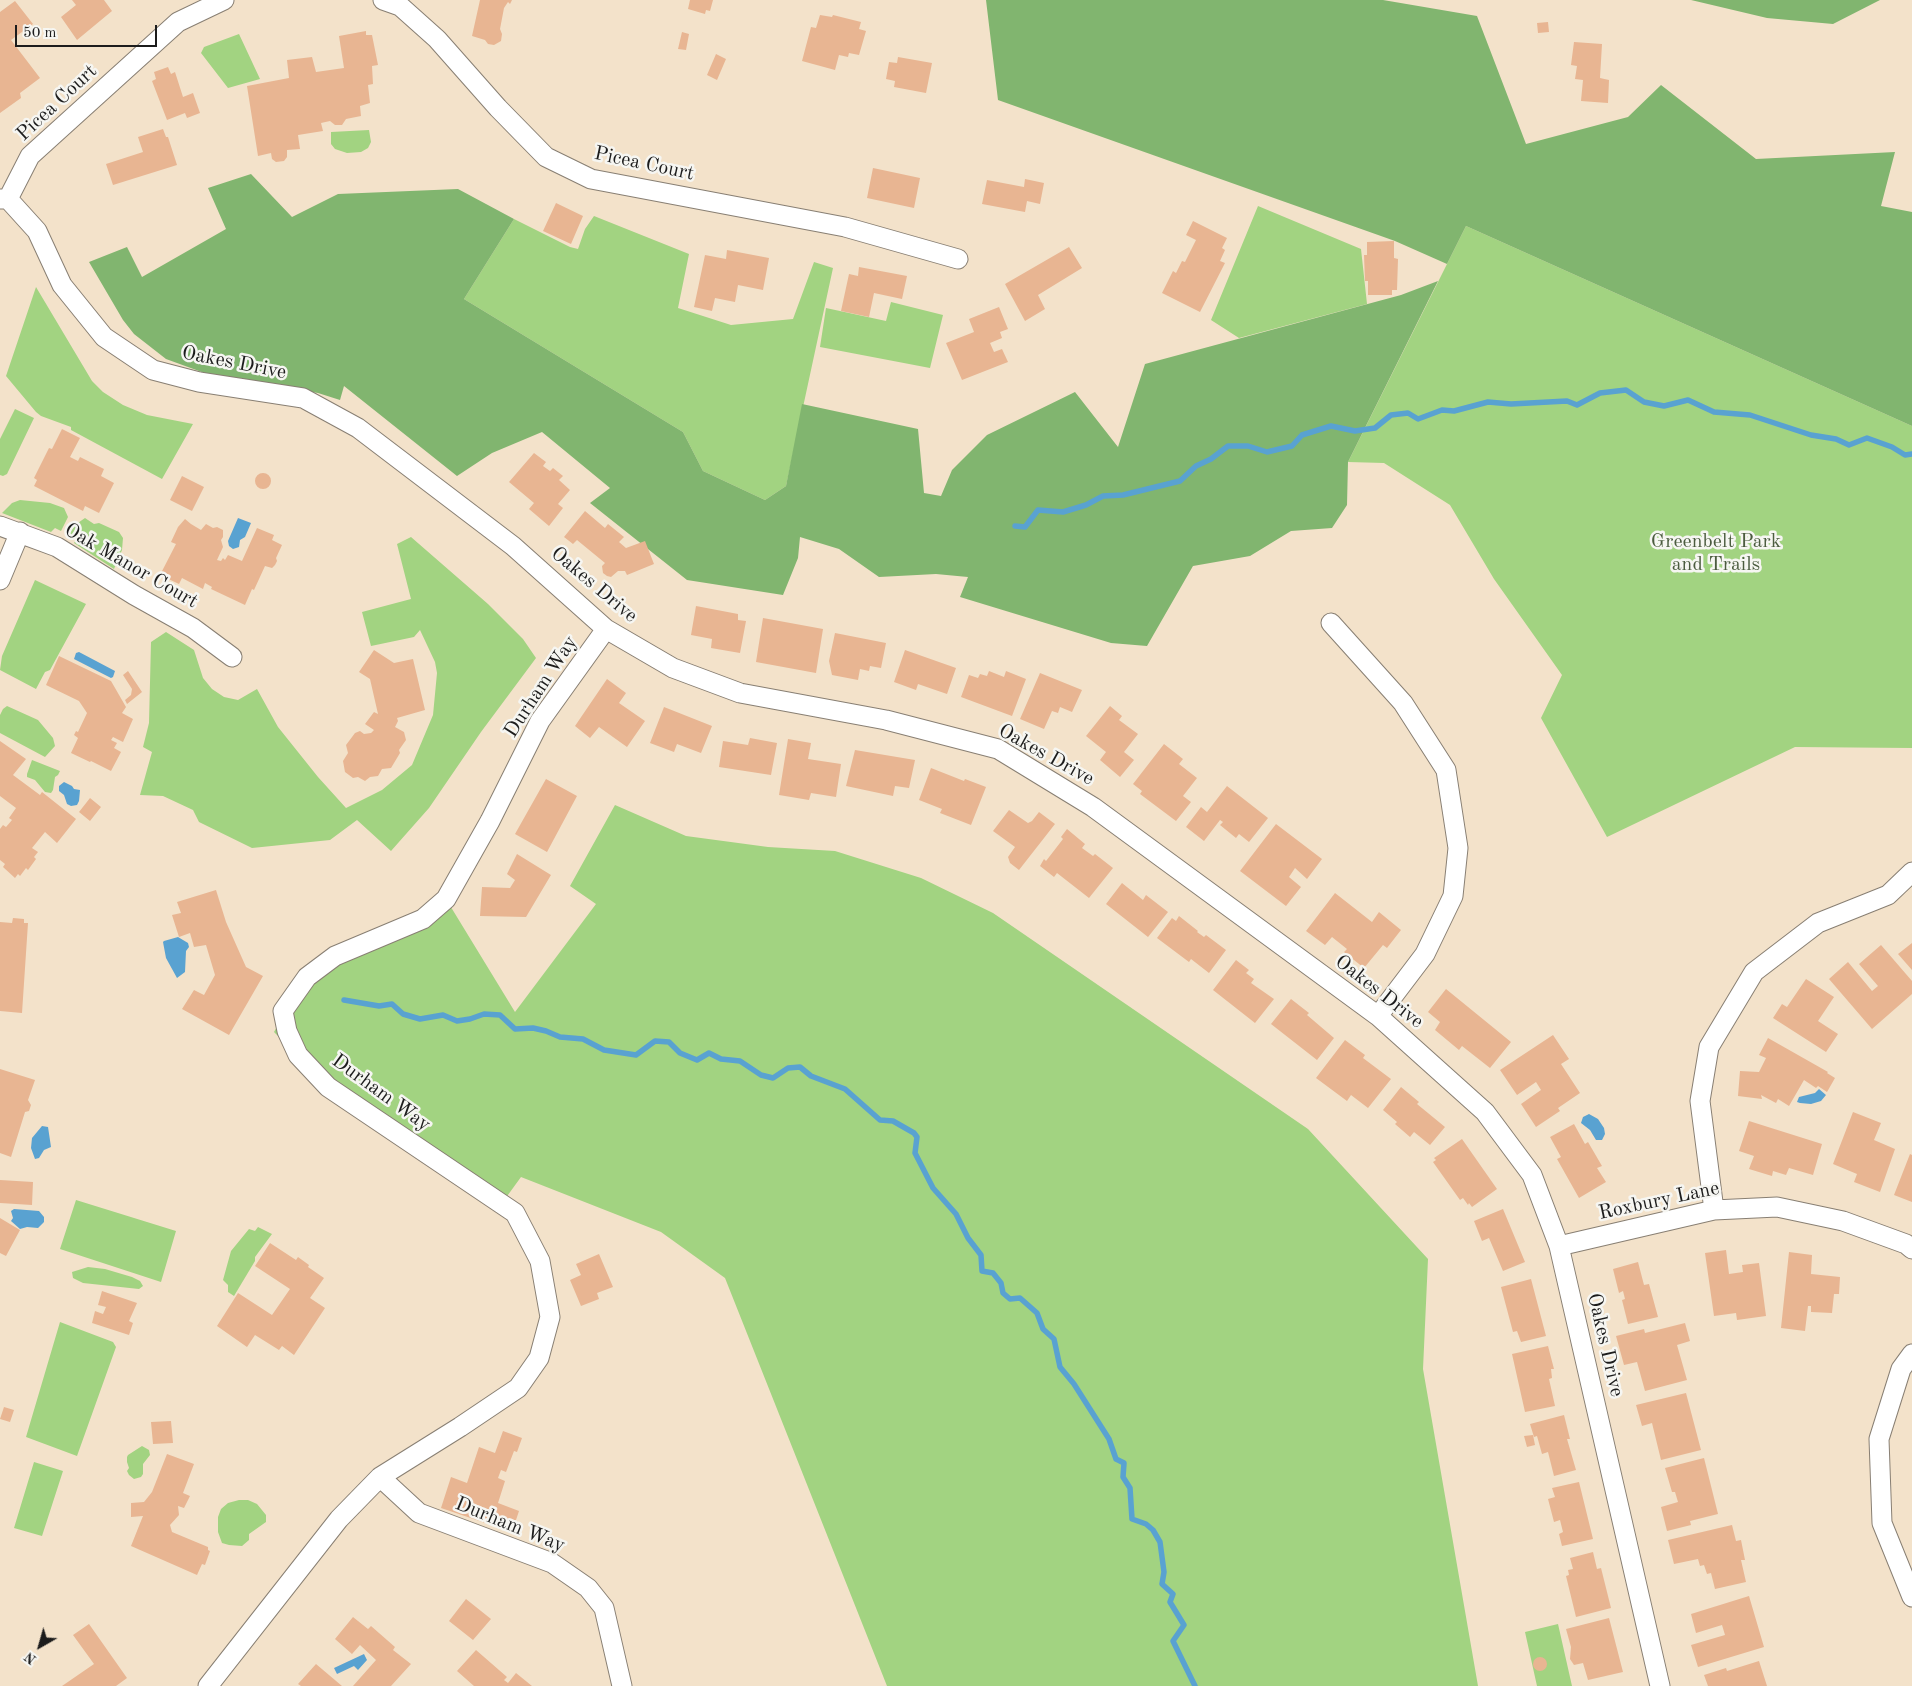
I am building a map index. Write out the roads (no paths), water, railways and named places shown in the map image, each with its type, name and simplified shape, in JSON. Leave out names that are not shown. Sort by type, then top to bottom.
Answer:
[{"type":"street","name":"Picea Court","points":[[4,199],[30,156],[178,22],[224,0]]},
{"type":"street","name":"Picea Court","points":[[383,0],[400,6],[437,39],[498,108],[546,157],[591,179],[844,226],[958,259]]},
{"type":"street","name":"Oakes Drive","points":[[4,199],[37,231],[62,285],[104,337],[153,370],[199,382],[304,398],[358,428],[513,546],[606,629],[673,668],[740,693],[886,720],[998,749],[1093,807],[1378,1016],[1485,1112],[1532,1175],[1559,1246],[1660,1686]]},
{"type":"street","name":"Oak Manor Court","points":[[0,526],[57,547],[134,595],[193,628],[232,657]]},
{"type":"street","points":[[0,580],[20,532]]},
{"type":"street","points":[[1331,623],[1404,704],[1446,770],[1458,848],[1453,896],[1425,954],[1378,1016]]},
{"type":"street","name":"Durham Way","points":[[208,1686],[339,1519],[380,1477],[518,1388],[539,1358],[550,1316],[540,1261],[515,1213],[328,1087],[298,1055],[287,1032],[283,1011],[307,977],[335,956],[423,919],[446,899],[490,820],[540,721],[606,629]]},
{"type":"street","points":[[1714,1210],[1700,1100],[1709,1047],[1754,972],[1818,923],[1888,895],[1912,872]]},
{"type":"street","name":"Roxbury Lane","points":[[1559,1246],[1714,1210],[1777,1207],[1843,1221],[1906,1244],[1912,1249]]},
{"type":"street","points":[[1912,1354],[1901,1369],[1879,1439],[1882,1523],[1912,1597]]},
{"type":"street","name":"Durham Way","points":[[380,1477],[419,1513],[552,1562],[588,1588],[604,1608],[622,1686]]},
{"type":"water","points":[[238,518],[251,523],[245,537],[240,540],[239,547],[233,549],[229,546],[228,541]]},
{"type":"water","points":[[79,652],[115,671],[113,677],[111,678],[74,659],[76,653]]},
{"type":"water","points":[[64,782],[74,789],[80,790],[77,805],[71,806],[67,804],[64,795],[59,791],[59,786]]},
{"type":"water","points":[[178,937],[188,943],[189,947],[186,951],[185,972],[177,978],[166,958],[163,942]]},
{"type":"water","points":[[1819,1089],[1826,1095],[1821,1101],[1811,1104],[1797,1102],[1799,1097],[1815,1093]]},
{"type":"water","points":[[1589,1114],[1598,1119],[1604,1128],[1605,1134],[1602,1140],[1596,1140],[1590,1130],[1581,1123],[1583,1117]]},
{"type":"water","points":[[42,1126],[48,1127],[51,1147],[44,1150],[39,1158],[35,1159],[31,1148],[32,1138]]},
{"type":"water","points":[[14,1209],[39,1211],[44,1217],[44,1222],[38,1228],[27,1227],[20,1229],[11,1221],[13,1218],[11,1211]]},
{"type":"water","points":[[364,1654],[367,1660],[358,1670],[354,1666],[337,1674],[334,1668]]},
{"type":"waterway","points":[[1015,526],[1025,527],[1038,510],[1063,512],[1086,505],[1103,496],[1123,495],[1180,481],[1196,466],[1211,459],[1228,446],[1248,446],[1267,452],[1292,446],[1302,435],[1331,426],[1355,431],[1375,428],[1391,415],[1408,413],[1418,419],[1442,410],[1454,411],[1488,402],[1511,404],[1567,401],[1577,405],[1600,393],[1626,390],[1644,402],[1664,406],[1688,400],[1714,412],[1750,415],[1811,435],[1836,439],[1849,445],[1867,438],[1892,447],[1905,455],[1912,454]]},
{"type":"waterway","points":[[344,1000],[379,1006],[392,1004],[403,1014],[420,1019],[443,1015],[457,1021],[484,1014],[500,1015],[515,1029],[533,1028],[560,1037],[583,1039],[604,1050],[636,1055],[655,1041],[669,1042],[680,1053],[697,1060],[709,1053],[721,1059],[740,1061],[761,1075],[773,1078],[788,1068],[800,1067],[811,1076],[845,1089],[880,1120],[893,1121],[914,1133],[917,1137],[915,1153],[933,1188],[956,1214],[968,1238],[981,1255],[982,1271],[993,1273],[1001,1283],[1003,1293],[1010,1299],[1020,1298],[1037,1313],[1043,1329],[1054,1339],[1060,1367],[1074,1384],[1109,1439],[1116,1459],[1124,1463],[1123,1477],[1130,1488],[1132,1519],[1146,1524],[1153,1530],[1160,1542],[1164,1572],[1162,1584],[1173,1594],[1170,1602],[1184,1625],[1173,1641],[1195,1686]]},
{"type":"park label","name":"Greenbelt Park and Trails","points":[[1716,554]]}]
